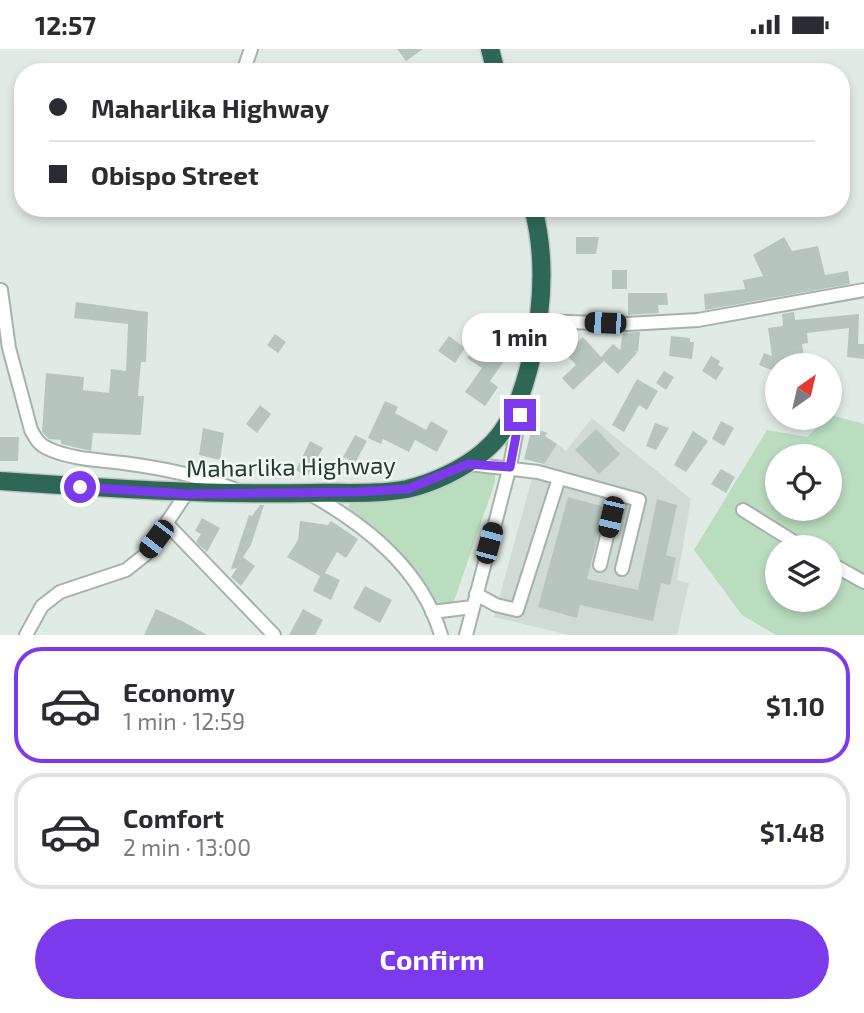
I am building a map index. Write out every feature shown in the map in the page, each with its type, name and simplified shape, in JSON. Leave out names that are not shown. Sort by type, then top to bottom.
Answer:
[{"type":"highway","name":"Maharlika Highway","points":[[0,481],[186,494],[309,493],[408,489],[468,464],[486,450],[509,421],[524,389],[540,321],[540,234],[535,217]]},
{"type":"street","points":[[1,290],[9,348],[31,430],[37,442],[48,449],[71,456],[199,475],[247,495]]},
{"type":"street","points":[[540,321],[627,324],[698,320],[864,290]]},
{"type":"street","points":[[466,635],[510,467],[524,389]]},
{"type":"street","points":[[468,464],[510,467],[639,500],[622,569]]},
{"type":"street","points":[[432,612],[475,601],[517,610],[559,478]]},
{"type":"street","points":[[309,493],[351,517],[381,541],[404,568],[432,612],[441,635]]},
{"type":"street","points":[[26,635],[42,606],[60,592],[126,571],[145,555],[186,494]]},
{"type":"street","points":[[600,565],[617,494]]},
{"type":"street","points":[[743,510],[783,535]]},
{"type":"street","points":[[167,524],[274,635]]},
{"type":"street","points":[[842,570],[864,582]]},
{"type":"shaded area","points":[[592,418],[691,499],[677,580],[689,583],[677,635],[569,635],[494,617],[536,464],[541,468],[557,444],[566,451]]},
{"type":"green space","points":[[842,418],[864,424],[864,635],[776,635],[742,615],[694,550],[766,431],[807,437],[813,431],[842,431]]},
{"type":"green space","points":[[471,468],[489,469],[495,474],[495,482],[453,604],[436,607],[418,574],[395,547],[348,507],[351,502],[400,498],[428,491]]},
{"type":"building","points":[[397,49],[423,49],[406,61]]},
{"type":"building","points":[[576,237],[599,237],[596,254],[576,254]]},
{"type":"building","points":[[784,237],[792,251],[818,246],[825,275],[848,271],[850,284],[705,310],[704,294],[745,289],[743,280],[763,276],[753,255]]},
{"type":"building","points":[[612,270],[627,270],[627,289],[612,289]]},
{"type":"building","points":[[628,293],[667,293],[668,305],[658,305],[659,313],[628,315]]},
{"type":"building","points":[[76,302],[148,312],[146,362],[141,362],[138,396],[144,396],[141,435],[93,433],[91,451],[61,444],[61,440],[49,439],[42,432],[46,373],[84,377],[83,390],[109,393],[111,369],[126,371],[128,324],[74,318]]},
{"type":"building","points":[[794,312],[795,320],[859,314],[858,344],[864,344],[864,359],[847,357],[849,328],[807,333],[808,343],[802,344],[804,353],[772,353],[768,328],[783,326],[782,314]]},
{"type":"building","points":[[640,332],[638,352],[635,351],[637,353],[618,374],[604,361],[573,390],[562,378],[576,365],[565,353],[583,337],[601,357],[613,344],[620,350],[623,333]]},
{"type":"building","points":[[275,334],[286,342],[278,353],[267,345]]},
{"type":"building","points":[[449,336],[465,348],[455,363],[438,351]]},
{"type":"building","points":[[671,336],[690,338],[690,342],[694,342],[692,359],[669,356]]},
{"type":"building","points":[[478,343],[504,361],[490,381],[498,387],[485,406],[465,392],[482,368],[467,358]]},
{"type":"building","points":[[765,353],[765,367],[759,365]]},
{"type":"building","points":[[711,356],[720,361],[718,365],[724,368],[716,380],[702,371]]},
{"type":"building","points":[[664,371],[674,377],[666,390],[656,383]]},
{"type":"building","points":[[637,379],[658,391],[647,410],[639,405],[624,432],[612,425]]},
{"type":"building","points":[[385,401],[398,407],[395,413],[426,430],[431,421],[448,431],[437,452],[415,440],[409,452],[383,439],[381,444],[368,438]]},
{"type":"building","points":[[260,405],[271,414],[257,433],[246,424]]},
{"type":"building","points":[[721,421],[734,428],[724,446],[712,439]]},
{"type":"building","points":[[655,423],[669,428],[656,450],[646,446]]},
{"type":"building","points":[[203,428],[224,433],[220,460],[199,455]]},
{"type":"building","points":[[532,428],[548,433],[545,436],[557,444],[544,464],[524,459]]},
{"type":"building","points":[[596,429],[620,454],[599,474],[575,450]]},
{"type":"building","points":[[693,431],[708,441],[686,472],[674,465]]},
{"type":"building","points":[[355,435],[367,441],[355,463],[343,457]]},
{"type":"building","points":[[0,437],[19,437],[18,461],[0,461]]},
{"type":"building","points":[[310,441],[323,448],[307,477],[296,470]]},
{"type":"building","points":[[721,469],[735,477],[726,493],[711,484]]},
{"type":"building","points":[[568,497],[605,507],[587,579],[638,590],[657,499],[677,505],[666,555],[676,558],[670,585],[661,583],[653,621],[580,605],[577,618],[538,607]]},
{"type":"building","points":[[260,505],[264,505],[251,545],[243,557],[255,566],[241,586],[231,577],[237,568],[231,569],[249,515],[252,516]]},
{"type":"building","points":[[202,518],[220,528],[207,552],[196,542],[201,534],[195,531]]},
{"type":"building","points":[[300,521],[328,525],[331,521],[358,539],[346,558],[337,552],[325,573],[340,580],[331,600],[313,591],[320,576],[287,557],[298,540]]},
{"type":"building","points":[[365,586],[392,600],[380,623],[353,608]]},
{"type":"building","points":[[156,609],[182,621],[207,635],[144,635]]},
{"type":"building","points":[[303,609],[323,620],[315,635],[289,635]]},
{"type":"route","points":[[80,487],[247,495],[408,489],[468,464],[510,467],[520,415]]}]
